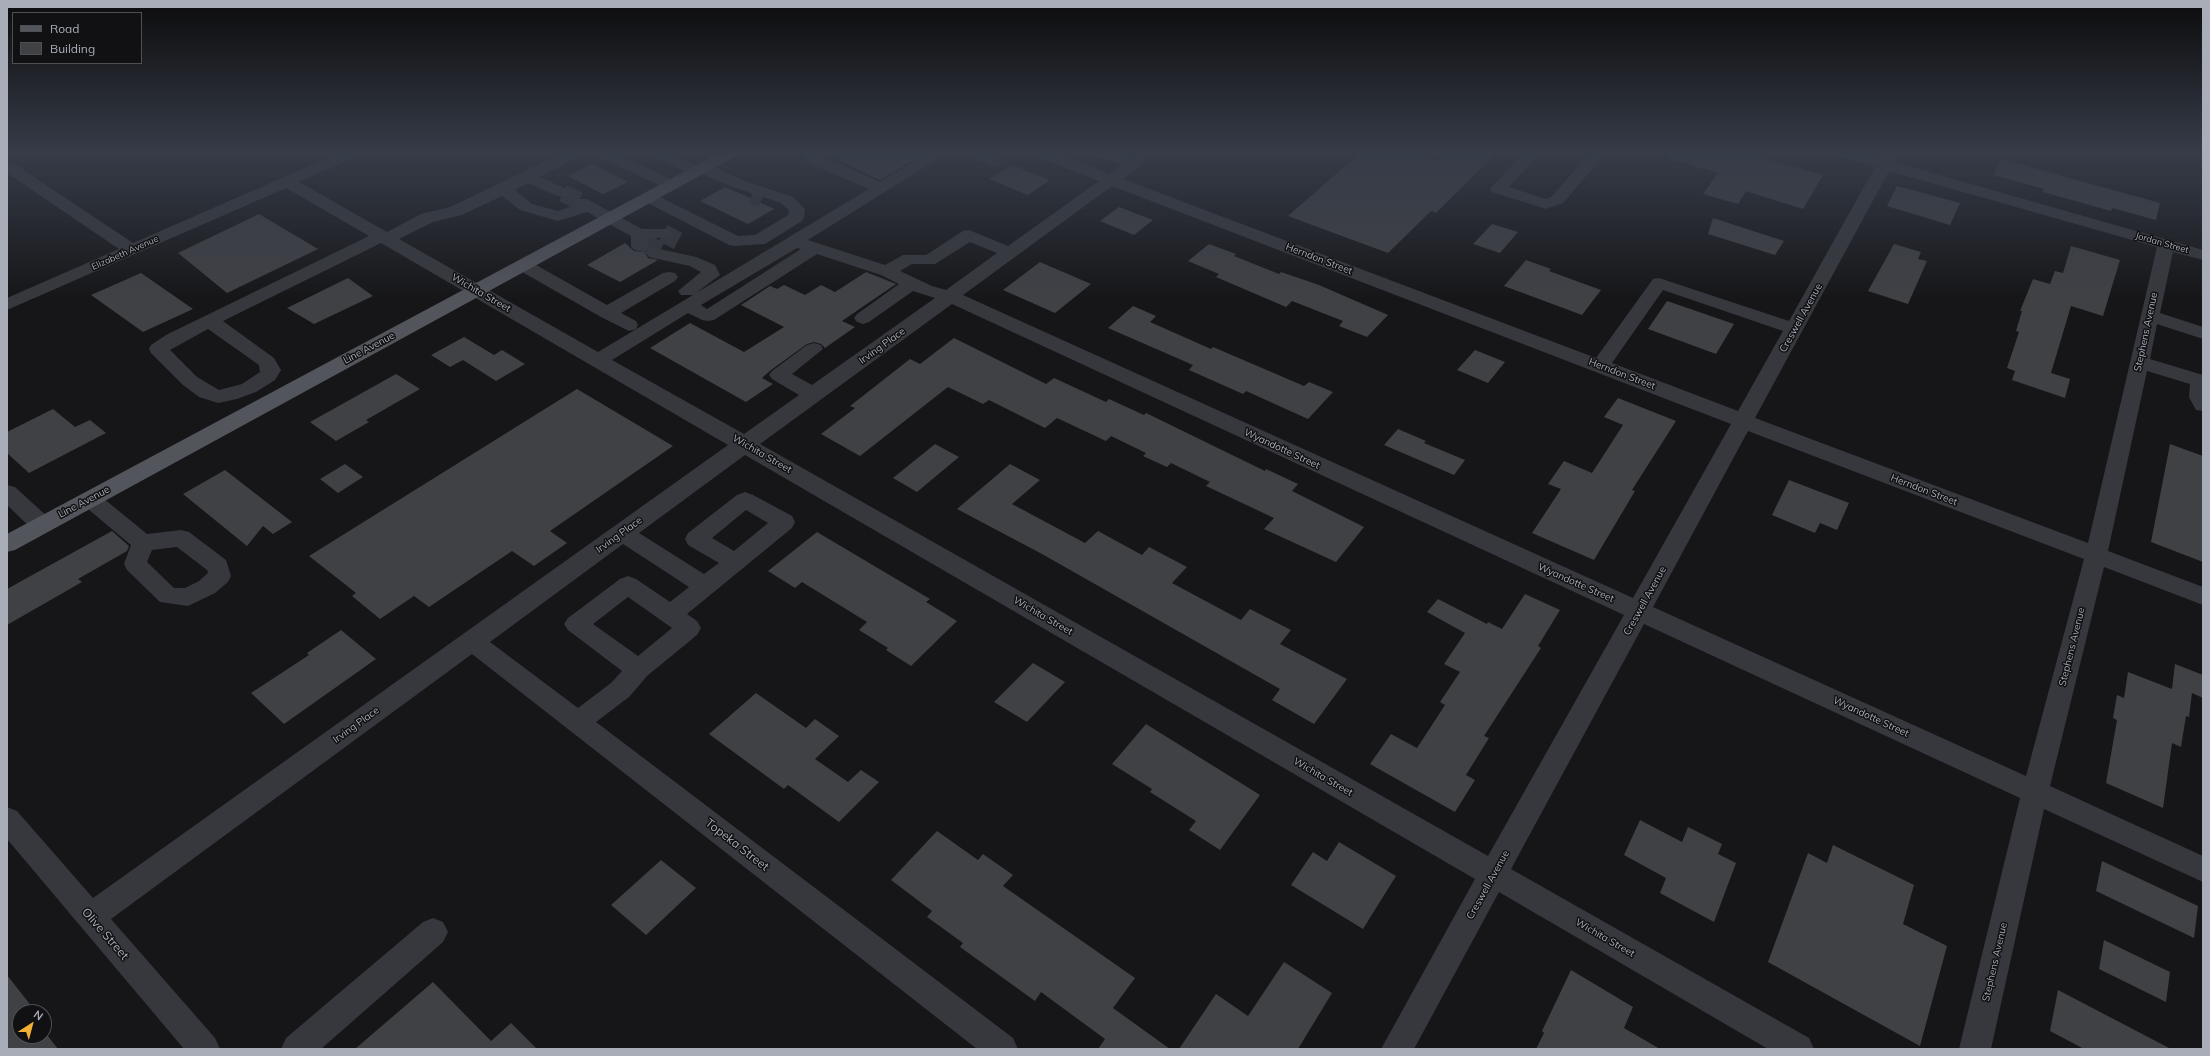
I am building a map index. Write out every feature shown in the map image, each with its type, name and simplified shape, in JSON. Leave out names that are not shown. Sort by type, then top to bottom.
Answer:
[{"type":"main road","name":"Line Avenue","points":[[7,544],[640,202]]},
{"type":"street","points":[[61,202],[132,250]]},
{"type":"street","name":"Elizabeth Avenue","points":[[7,305],[241,202]]},
{"type":"street","name":"Wichita Street","points":[[323,202],[1798,1049]]},
{"type":"street","points":[[210,321],[268,362],[271,370],[268,376],[249,388],[230,395],[218,397],[206,393],[190,381],[158,349],[210,321],[427,218],[456,211],[475,202]]},
{"type":"street","points":[[520,202],[526,207],[558,216],[585,204],[609,219],[709,269],[711,275],[705,280],[643,319],[629,325],[590,357]]},
{"type":"street","points":[[657,202],[702,223],[735,241],[758,240],[796,217],[797,209],[790,202]]},
{"type":"street","points":[[702,223],[735,235],[748,235],[758,232],[781,218],[783,213],[780,207],[769,202]]},
{"type":"street","points":[[590,357],[688,306],[858,202]]},
{"type":"street","name":"Irving Place","points":[[90,917],[1080,202]]},
{"type":"street","name":"Herndon Street","points":[[1170,202],[2203,596]]},
{"type":"street","points":[[1540,202],[1546,204],[1551,202]]},
{"type":"street","name":"Creswell Avenue","points":[[1397,1049],[1864,202]]},
{"type":"street","name":"Jordan Street","points":[[2030,202],[2203,255]]},
{"type":"street","name":"Wyandotte Street","points":[[775,231],[794,241],[887,271],[926,290],[950,296],[2203,869]]},
{"type":"street","points":[[887,271],[910,258],[929,260],[969,235],[1011,253]]},
{"type":"street","points":[[657,242],[696,262]]},
{"type":"street","name":"Stephens Avenue","points":[[1975,1049],[2035,792],[2096,555],[2166,244]]},
{"type":"street","points":[[688,306],[708,316],[816,248]]},
{"type":"street","points":[[523,265],[629,325]]},
{"type":"street","points":[[607,313],[669,276]]},
{"type":"street","points":[[1600,366],[1659,283],[1794,329]]},
{"type":"street","points":[[862,318],[912,284]]},
{"type":"street","points":[[2150,316],[2203,333]]},
{"type":"street","points":[[814,349],[779,375],[814,395]]},
{"type":"street","points":[[2140,362],[2202,382],[2199,397],[2203,405]]},
{"type":"street","points":[[7,492],[42,525]]},
{"type":"street","points":[[90,499],[143,543]]},
{"type":"street","points":[[622,533],[705,586]]},
{"type":"street","points":[[671,615],[735,562]]},
{"type":"street","points":[[577,723],[620,690],[638,669],[689,628],[628,585],[576,624],[638,669]]},
{"type":"street","name":"Topeka Street","points":[[472,642],[1002,1049]]},
{"type":"street","name":"Olive Street","points":[[7,820],[204,1049]]},
{"type":"street","points":[[297,1049],[434,932]]},
{"type":"building","points":[[703,202],[759,202],[774,209],[748,224]]},
{"type":"building","points":[[1304,202],[1447,202],[1436,213],[1431,211],[1388,253],[1288,216]]},
{"type":"building","points":[[1782,202],[1807,202],[1803,209]]},
{"type":"building","points":[[1889,202],[1960,203],[1950,225],[1887,206]]},
{"type":"building","points":[[2080,202],[2160,203],[2156,220],[2112,208],[2111,211]]},
{"type":"building","points":[[1119,207],[1153,220],[1134,235],[1100,221]]},
{"type":"building","points":[[259,214],[318,249],[227,293],[178,253]]},
{"type":"building","points":[[1713,218],[1784,241],[1775,255],[1708,234]]},
{"type":"building","points":[[1492,224],[1518,232],[1500,253],[1473,244]]},
{"type":"building","points":[[625,243],[634,251],[645,252],[648,258],[658,260],[620,282],[587,265]]},
{"type":"building","points":[[1209,244],[1236,254],[1234,256],[1279,274],[1281,272],[1319,285],[1388,315],[1367,337],[1339,326],[1343,321],[1292,301],[1286,307],[1216,277],[1219,274],[1188,261]]},
{"type":"building","points":[[1894,244],[1921,252],[1918,259],[1927,261],[1908,304],[1868,291]]},
{"type":"building","points":[[2071,246],[2120,260],[2103,316],[2071,306],[2051,373],[2070,379],[2065,398],[2012,380],[2015,371],[2007,368],[2019,332],[2016,331],[2022,311],[2020,311],[2033,279],[2050,284],[2055,271],[2063,273]]},
{"type":"building","points":[[1526,260],[1551,269],[1549,271],[1601,290],[1582,315],[1504,286]]},
{"type":"building","points":[[1040,262],[1091,284],[1055,313],[1003,290]]},
{"type":"building","points":[[866,272],[896,284],[842,321],[855,327],[825,348],[821,344],[814,342],[807,344],[771,370],[762,378],[773,384],[746,402],[650,348],[690,323],[744,352],[784,327],[741,305],[770,286],[777,289],[784,285],[805,295],[821,285],[835,292]]},
{"type":"building","points":[[141,273],[193,309],[143,332],[91,295]]},
{"type":"building","points":[[348,278],[373,296],[314,324],[287,308]]},
{"type":"building","points":[[1667,301],[1734,324],[1716,354],[1648,329]]},
{"type":"building","points":[[1133,306],[1156,316],[1150,322],[1211,349],[1213,347],[1304,386],[1309,382],[1333,392],[1308,419],[1246,391],[1243,394],[1189,370],[1193,365],[1108,328]]},
{"type":"building","points":[[464,337],[494,355],[502,350],[525,364],[496,381],[463,360],[450,367],[431,355]]},
{"type":"building","points":[[954,338],[1046,384],[1054,378],[1106,402],[1109,399],[1144,415],[1146,413],[1265,471],[1266,469],[1298,484],[1292,491],[1364,527],[1336,562],[1264,529],[1274,518],[1206,486],[1210,482],[1171,463],[1167,467],[1143,456],[1146,453],[1111,436],[1106,441],[1057,418],[1045,428],[989,400],[983,404],[948,387],[860,456],[821,434],[855,408],[850,406],[910,359],[920,364]]},
{"type":"building","points":[[1475,350],[1505,362],[1488,383],[1457,370]]},
{"type":"building","points":[[396,374],[420,389],[366,420],[369,422],[336,441],[310,422]]},
{"type":"building","points":[[577,389],[673,446],[550,531],[567,543],[534,566],[512,551],[429,607],[414,596],[380,619],[352,596],[356,593],[309,556]]},
{"type":"building","points":[[1618,398],[1676,421],[1632,490],[1635,491],[1594,560],[1532,533],[1561,489],[1548,484],[1564,461],[1592,473],[1623,425],[1604,417]]},
{"type":"building","points":[[53,409],[75,427],[90,420],[106,433],[29,473],[7,453],[7,432]]},
{"type":"building","points":[[1398,429],[1426,441],[1424,443],[1465,460],[1454,475],[1384,445]]},
{"type":"building","points":[[935,444],[959,457],[917,492],[893,478]]},
{"type":"building","points":[[2170,444],[2203,456],[2203,562],[2151,542]]},
{"type":"building","points":[[345,464],[363,477],[338,493],[320,479]]},
{"type":"building","points":[[1010,464],[1040,480],[1012,504],[1085,543],[1098,531],[1142,555],[1149,547],[1187,567],[1172,583],[1241,620],[1250,609],[1291,630],[1280,644],[1347,679],[1314,724],[1272,700],[1280,689],[1042,554],[957,509]]},
{"type":"building","points":[[225,470],[292,522],[273,534],[263,526],[247,546],[183,494]]},
{"type":"building","points":[[1789,480],[1849,503],[1837,530],[1820,523],[1815,533],[1772,515]]},
{"type":"building","points":[[112,531],[129,546],[127,551],[78,579],[82,582],[7,625],[7,589]]},
{"type":"building","points":[[817,532],[930,599],[926,602],[957,621],[911,666],[886,650],[888,648],[859,630],[867,622],[802,582],[795,588],[768,571]]},
{"type":"building","points":[[1525,594],[1560,610],[1538,646],[1541,648],[1484,736],[1489,738],[1466,775],[1475,780],[1455,812],[1370,764],[1391,734],[1417,748],[1445,705],[1440,702],[1460,672],[1444,664],[1465,633],[1427,612],[1438,599],[1487,624],[1488,622],[1502,629]]},
{"type":"building","points":[[341,630],[376,659],[284,724],[251,693],[309,655],[307,653]]},
{"type":"building","points":[[1033,663],[1065,682],[1027,722],[994,702]]},
{"type":"building","points":[[2175,664],[2203,675],[2203,698],[2192,693],[2189,717],[2186,716],[2181,747],[2172,743],[2163,808],[2106,783],[2117,720],[2113,718],[2117,695],[2124,698],[2128,672],[2172,689]]},
{"type":"building","points":[[756,693],[806,728],[815,719],[839,736],[815,759],[848,782],[861,770],[879,782],[839,822],[788,785],[784,789],[709,734]]},
{"type":"building","points":[[1146,724],[1260,795],[1220,850],[1189,830],[1196,821],[1150,792],[1152,789],[1112,764]]},
{"type":"building","points":[[1640,820],[1682,842],[1688,827],[1722,844],[1718,854],[1736,863],[1714,922],[1660,893],[1666,878],[1624,855]]},
{"type":"building","points":[[937,831],[978,860],[983,854],[1013,875],[1003,886],[1135,978],[1113,1008],[1170,1049],[1098,1049],[1105,1039],[1041,992],[1035,1001],[960,947],[963,943],[927,917],[932,911],[891,880]]},
{"type":"building","points":[[1339,842],[1396,876],[1363,929],[1291,885],[1313,852],[1327,861]]},
{"type":"building","points":[[1833,845],[1914,885],[1903,924],[1947,946],[1920,1046],[1768,962],[1808,853],[1827,863]]},
{"type":"building","points":[[661,860],[696,888],[646,935],[611,905]]},
{"type":"building","points":[[2102,861],[2198,906],[2194,938],[2096,891]]},
{"type":"building","points":[[2104,940],[2170,972],[2166,1002],[2099,969]]},
{"type":"building","points":[[1284,962],[1332,993],[1298,1049],[1179,1049],[1216,994],[1248,1016]]},
{"type":"building","points":[[1571,970],[1633,1007],[1624,1028],[1660,1049],[1536,1049],[1544,1033],[1542,1031]]},
{"type":"building","points":[[7,975],[30,1004],[12,1004],[12,1044],[52,1044],[52,1041],[58,1049],[7,1049]]},
{"type":"building","points":[[433,982],[491,1041],[511,1023],[537,1049],[355,1049]]},
{"type":"building","points":[[2058,990],[2171,1049],[2084,1049],[2050,1031]]},
{"type":"tunnel","points":[[663,233],[678,241]]},
{"type":"tunnel","points":[[645,243],[660,251]]}]
